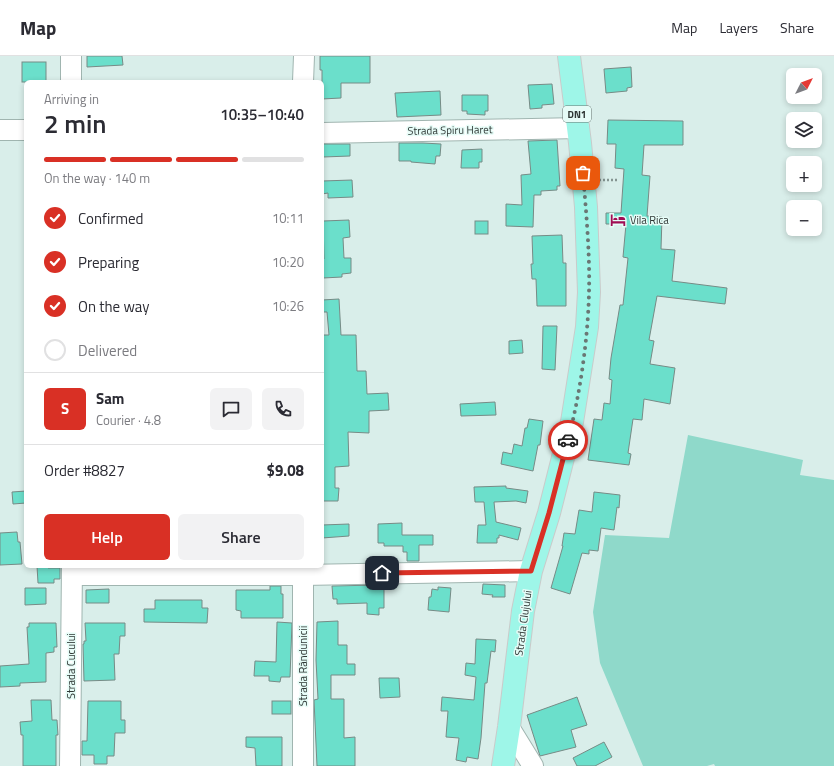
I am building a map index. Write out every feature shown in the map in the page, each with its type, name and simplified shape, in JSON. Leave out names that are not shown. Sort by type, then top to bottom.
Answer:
[{"type":"main road","name":"Strada Clujului","points":[[503,766],[523,611],[531,571],[549,513],[572,422],[587,327],[589,292],[588,246],[578,128],[569,56]]},
{"type":"street","points":[[71,56],[71,80]]},
{"type":"street","points":[[303,80],[304,56]]},
{"type":"street","name":"Strada Spiru Haret","points":[[324,133],[578,128]]},
{"type":"street","points":[[0,130],[24,130]]},
{"type":"street","points":[[72,570],[531,571]]},
{"type":"street","name":"Strada Cucului","points":[[70,766],[72,570]]},
{"type":"street","name":"Strada Rândunicii","points":[[303,570],[303,766]]},
{"type":"street","points":[[509,727],[532,766]]},
{"type":"path","points":[[602,180],[619,180]]},
{"type":"green space","points":[[688,435],[803,460],[800,475],[834,480],[834,766],[715,766],[714,764],[707,766],[643,766],[600,663],[593,612],[605,535],[669,538]]},
{"type":"building","points":[[87,56],[122,56],[123,65],[87,67]]},
{"type":"building","points":[[320,56],[370,56],[370,83],[341,83],[341,98],[324,99],[324,80],[322,80],[322,70],[320,70]]},
{"type":"building","points":[[22,62],[46,62],[46,80],[24,80],[24,82],[22,82]]},
{"type":"building","points":[[631,67],[632,87],[627,88],[627,91],[606,93],[604,69]]},
{"type":"building","points":[[552,84],[554,104],[542,105],[542,108],[530,109],[528,85]]},
{"type":"building","points":[[440,91],[441,115],[397,117],[395,93]]},
{"type":"building","points":[[462,95],[488,95],[488,111],[485,111],[485,115],[467,114],[467,111],[462,111]]},
{"type":"building","points":[[608,120],[683,121],[683,145],[644,145],[642,175],[650,176],[647,216],[662,217],[661,249],[675,250],[672,281],[727,288],[725,304],[657,296],[649,340],[654,341],[650,364],[675,368],[670,404],[644,399],[642,420],[633,419],[628,453],[631,454],[629,465],[588,460],[594,419],[602,420],[604,403],[610,404],[612,380],[609,379],[611,358],[620,305],[623,305],[628,258],[623,257],[626,224],[606,224],[606,213],[621,213],[624,169],[615,168],[616,144],[607,144]]},
{"type":"building","points":[[557,140],[560,186],[557,186],[557,190],[541,191],[541,195],[534,195],[533,227],[506,226],[506,204],[522,205],[521,175],[531,174],[528,141]]},
{"type":"building","points":[[399,143],[441,144],[440,156],[436,156],[435,164],[399,161]]},
{"type":"building","points":[[324,144],[350,144],[350,156],[324,157]]},
{"type":"building","points":[[482,149],[482,162],[479,162],[479,168],[461,168],[462,150]]},
{"type":"building","points":[[352,180],[353,197],[328,198],[328,193],[324,194],[324,181]]},
{"type":"building","points":[[349,220],[350,237],[343,238],[344,258],[351,258],[351,273],[342,274],[342,277],[324,278],[324,221]]},
{"type":"building","points":[[475,221],[488,221],[488,234],[475,234]]},
{"type":"building","points":[[562,235],[563,263],[566,263],[566,306],[537,306],[536,279],[532,279],[532,236]]},
{"type":"building","points":[[339,299],[341,335],[356,335],[357,371],[366,371],[367,394],[388,393],[389,410],[369,411],[369,433],[348,432],[349,466],[335,467],[335,488],[339,488],[338,501],[324,501],[324,335],[329,335],[327,312],[324,312],[324,300]]},
{"type":"building","points":[[543,326],[557,326],[555,370],[542,369]]},
{"type":"building","points":[[522,340],[523,353],[509,354],[509,341]]},
{"type":"building","points":[[495,402],[496,415],[461,416],[460,404]]},
{"type":"building","points":[[529,419],[543,421],[540,445],[538,445],[533,471],[501,464],[503,452],[512,454],[514,444],[522,446],[525,428],[527,428]]},
{"type":"building","points":[[506,486],[506,488],[528,491],[526,503],[516,501],[494,502],[496,522],[521,528],[518,540],[499,535],[499,538],[497,538],[497,543],[477,543],[478,525],[486,525],[484,502],[475,502],[474,487]]},
{"type":"building","points":[[24,491],[24,503],[13,504],[12,492]]},
{"type":"building","points":[[594,492],[620,495],[619,508],[617,507],[614,530],[601,528],[598,551],[589,550],[589,554],[582,553],[570,594],[551,588],[563,546],[564,533],[575,534],[579,510],[592,512]]},
{"type":"building","points":[[402,523],[402,535],[433,535],[433,545],[419,545],[419,561],[407,561],[407,552],[403,552],[403,546],[384,546],[384,543],[378,543],[378,524]]},
{"type":"building","points":[[349,524],[349,536],[324,538],[324,525]]},
{"type":"building","points":[[17,532],[18,542],[20,542],[22,564],[0,565],[0,533]]},
{"type":"building","points":[[37,568],[60,568],[60,579],[54,579],[54,583],[38,583]]},
{"type":"building","points":[[483,584],[505,585],[505,597],[492,597],[493,595],[482,594]]},
{"type":"building","points":[[378,585],[378,589],[384,589],[384,608],[379,608],[379,615],[367,614],[367,603],[337,604],[337,599],[333,599],[332,586]]},
{"type":"building","points":[[270,586],[281,586],[281,594],[283,594],[283,618],[241,618],[241,611],[236,610],[236,590],[270,590]]},
{"type":"building","points":[[438,587],[451,588],[449,612],[428,610],[429,597],[431,597],[432,589],[438,590]]},
{"type":"building","points":[[25,588],[46,588],[46,604],[25,605]]},
{"type":"building","points":[[109,589],[109,603],[86,603],[86,590]]},
{"type":"building","points":[[155,600],[202,600],[202,608],[208,608],[207,623],[144,622],[144,609],[155,609]]},
{"type":"building","points":[[338,621],[338,645],[347,645],[347,664],[355,664],[355,675],[331,675],[331,699],[344,699],[344,738],[355,737],[355,766],[317,766],[314,700],[318,699],[316,660],[317,622]]},
{"type":"building","points":[[277,622],[292,623],[290,677],[281,677],[280,682],[269,681],[269,676],[254,676],[255,661],[276,662]]},
{"type":"building","points":[[29,623],[56,623],[57,647],[54,647],[54,652],[46,653],[46,682],[20,683],[20,686],[0,687],[0,666],[29,664],[27,627],[29,627]]},
{"type":"building","points":[[85,623],[125,623],[125,636],[120,636],[119,654],[114,654],[115,680],[84,681],[83,644],[84,641],[86,641]]},
{"type":"building","points":[[476,639],[496,640],[495,652],[491,651],[487,683],[485,683],[478,759],[467,757],[466,762],[456,760],[459,738],[446,737],[448,711],[441,711],[442,697],[474,700],[476,677],[465,675],[466,663],[475,664]]},
{"type":"building","points":[[379,678],[399,678],[400,697],[380,698]]},
{"type":"building","points":[[577,697],[587,725],[571,730],[576,747],[540,756],[527,715]]},
{"type":"building","points":[[31,700],[51,700],[52,720],[57,720],[58,735],[56,735],[56,766],[23,766],[23,735],[21,735],[20,722],[32,721]]},
{"type":"building","points":[[88,701],[121,701],[121,720],[125,720],[125,733],[115,733],[114,756],[107,756],[107,764],[94,764],[94,755],[82,755],[82,741],[87,741]]},
{"type":"building","points":[[272,701],[291,701],[291,714],[272,714]]},
{"type":"building","points":[[246,737],[282,737],[282,766],[256,766],[255,748],[246,747]]},
{"type":"building","points":[[604,742],[612,757],[595,766],[577,766],[573,758]]},
{"type":"way so far","points":[[568,440],[578,388],[587,327],[589,292],[588,237],[583,173]]},
{"type":"place","name":"Vila Rica","points":[[618,220]]},
{"type":"route","points":[[382,573],[531,571],[549,513],[568,440]]}]
